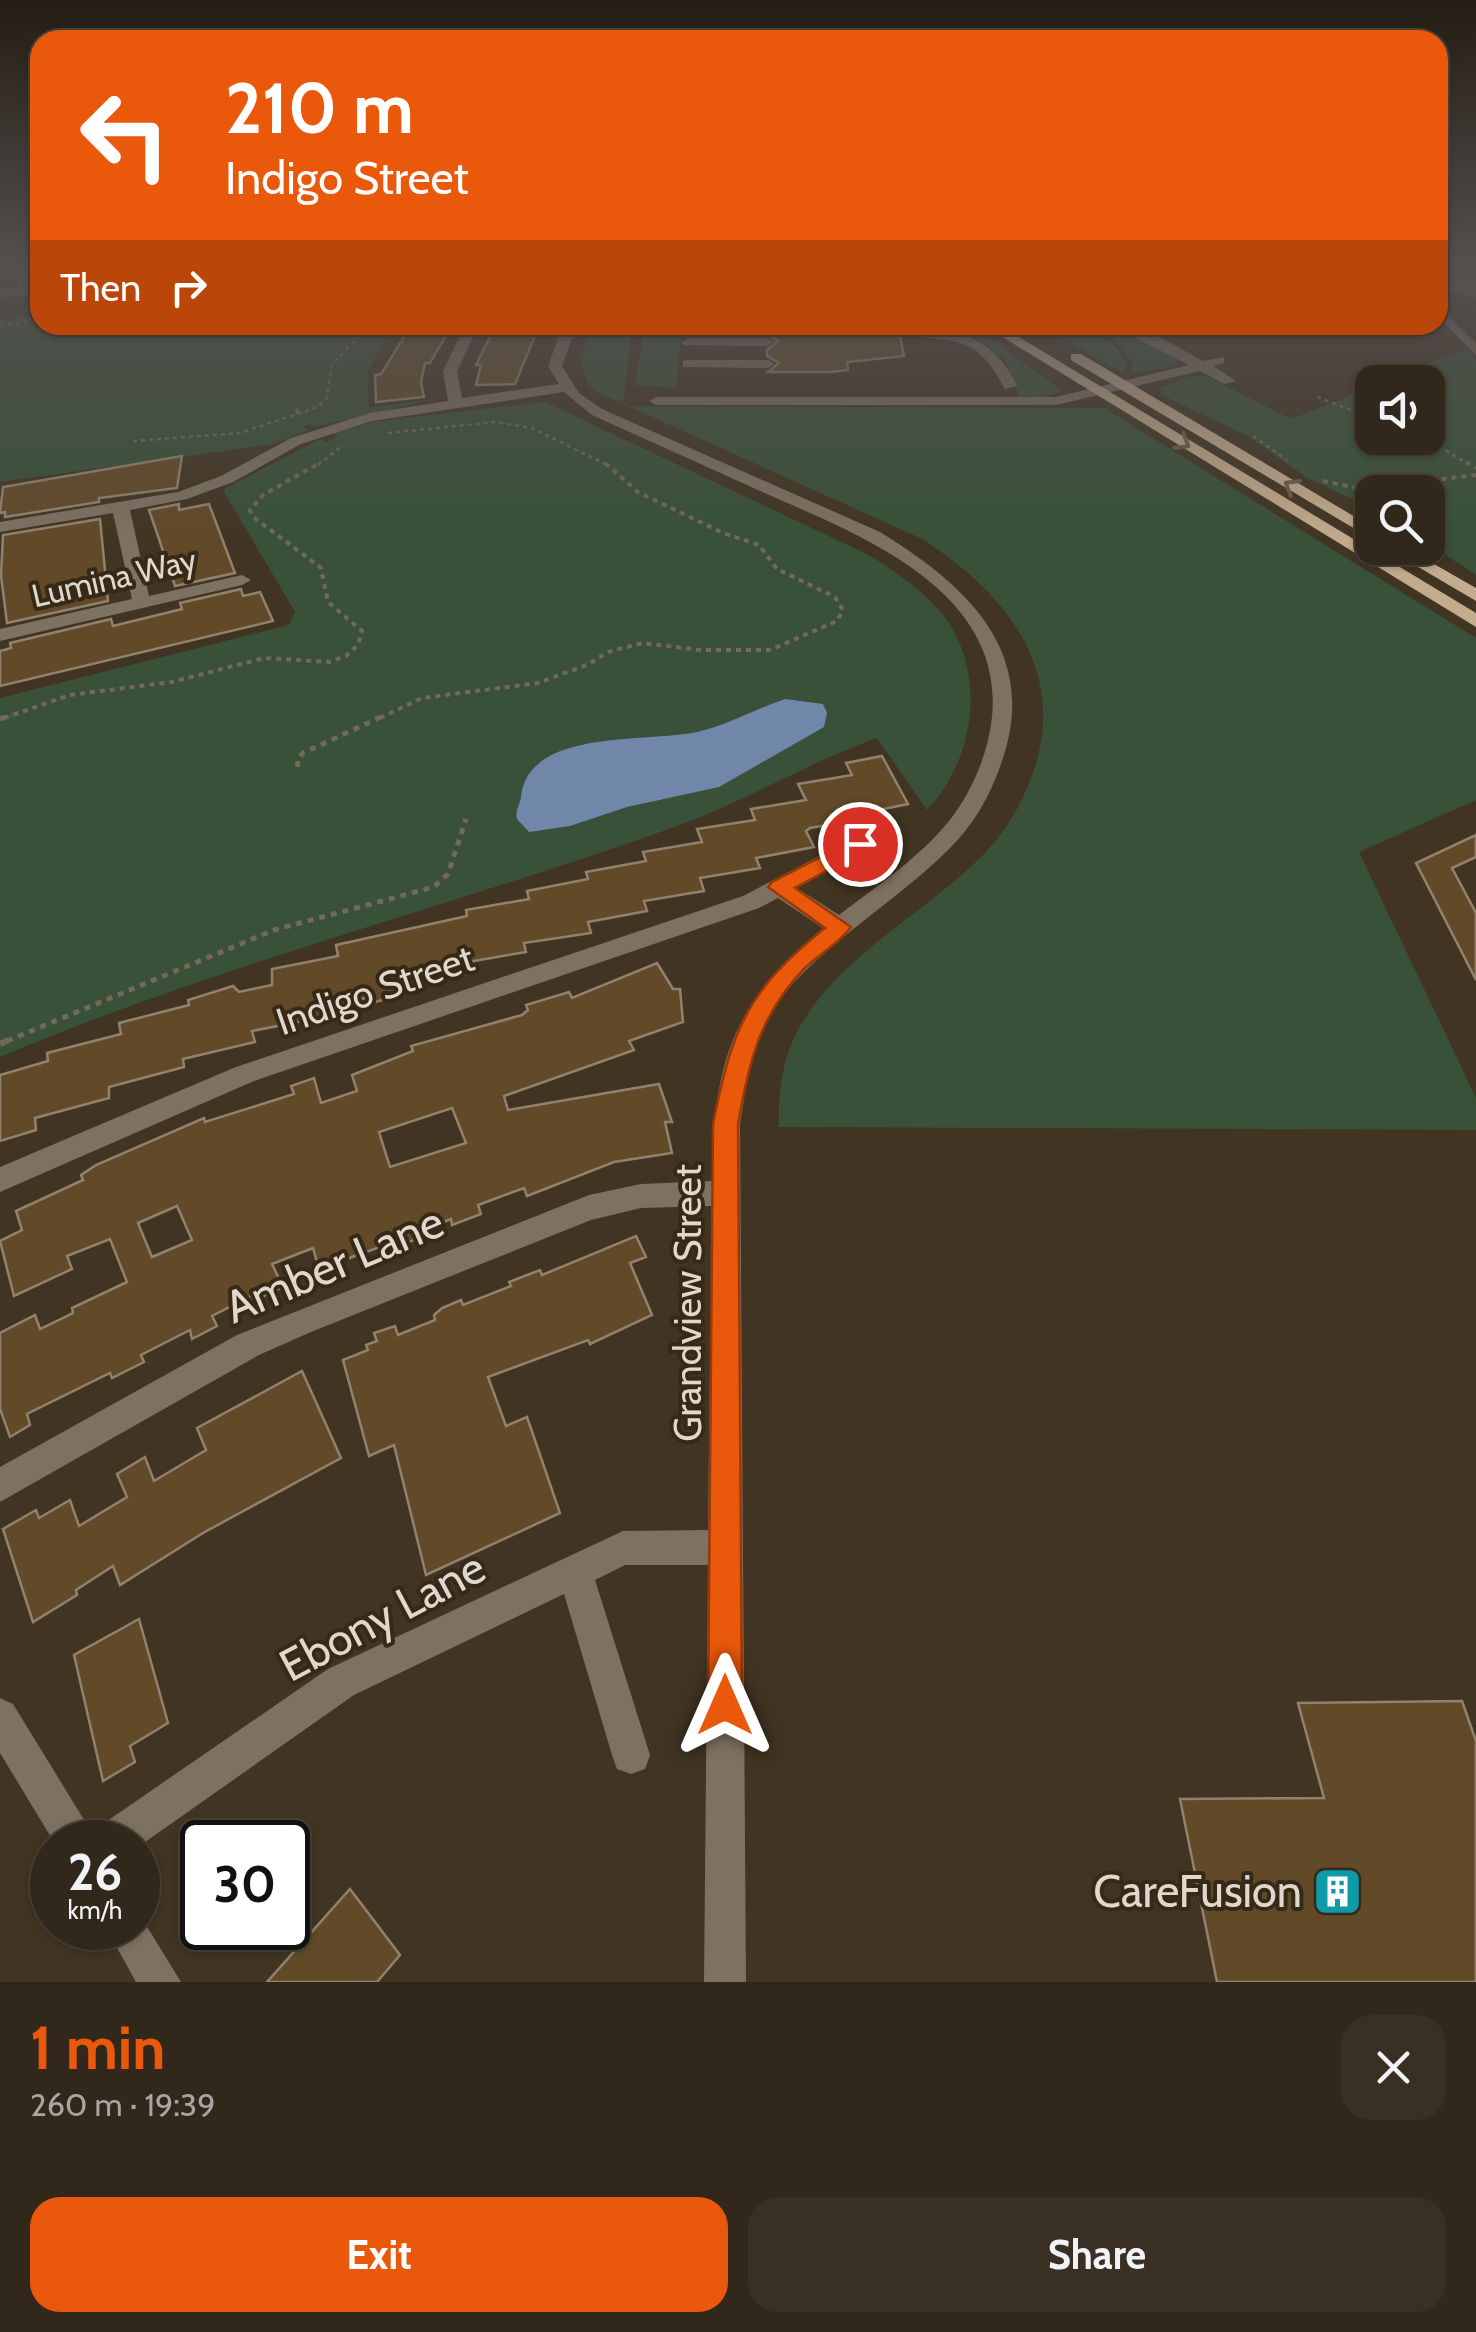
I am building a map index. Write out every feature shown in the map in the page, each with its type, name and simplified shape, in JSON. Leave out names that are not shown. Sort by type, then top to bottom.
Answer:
[{"type":"main road","points":[[1045,358],[1476,621]]},
{"type":"main road","points":[[1077,358],[1355,524]]},
{"type":"main road","points":[[1423,565],[1476,596]]},
{"type":"street","points":[[456,358],[450,371],[456,406]]},
{"type":"street","points":[[0,527],[121,508],[212,486],[296,441],[348,422],[566,387],[555,366],[558,358]]},
{"type":"street","points":[[686,401],[689,358]]},
{"type":"street","points":[[990,358],[1002,386]]},
{"type":"street","points":[[1190,358],[1229,381]]},
{"type":"street","points":[[656,401],[1032,402],[1124,387],[1219,360]]},
{"type":"street","name":"Grandview Street","points":[[566,387],[597,412],[874,536],[911,557],[957,596],[976,619],[997,659],[1007,703],[998,750],[974,804],[942,844],[798,961],[765,999],[738,1056],[726,1124],[725,1193],[725,1982]]},
{"type":"street","points":[[121,508],[126,545],[142,602]]},
{"type":"street","name":"Lumina Way","points":[[0,635],[242,580]]},
{"type":"street","name":"Indigo Street","points":[[0,1180],[96,1135],[245,1074],[751,902],[860,844]]},
{"type":"street","points":[[779,887],[840,927]]},
{"type":"street","name":"Amber Lane","points":[[0,1485],[248,1345],[300,1322],[589,1208],[641,1196],[725,1193]]},
{"type":"street","name":"Ebony Lane","points":[[143,1820],[341,1682],[623,1548],[726,1547]]},
{"type":"street","points":[[575,1572],[632,1755]]},
{"type":"street","points":[[0,1717],[63,1820]]},
{"type":"street","points":[[140,1950],[160,1982]]},
{"type":"path","points":[[133,441],[240,433],[299,414],[326,401],[330,366],[337,358]]},
{"type":"path","points":[[1317,397],[1355,412]]},
{"type":"path","points":[[298,767],[297,760],[303,753],[422,698],[538,683],[589,664],[608,652],[642,644],[701,650],[770,650],[836,621],[843,610],[835,596],[778,569],[759,545],[722,533],[686,512],[645,496],[594,455],[524,424],[495,422],[383,434]]},
{"type":"path","points":[[1253,436],[1297,466]]},
{"type":"path","points":[[0,720],[61,698],[172,682],[264,658],[323,663],[352,651],[362,640],[362,631],[328,602],[321,568],[252,516],[250,510],[263,495],[304,475],[355,440]]},
{"type":"path","points":[[1445,450],[1476,468]]},
{"type":"path","points":[[1310,475],[1342,488],[1361,489],[1476,475]]},
{"type":"path","points":[[0,1044],[274,930],[434,887],[448,874],[466,819]]},
{"type":"green space","points":[[0,358],[375,358],[368,371],[369,408],[439,398],[315,427],[310,424],[304,427],[308,430],[274,444],[0,482]]},
{"type":"green space","points":[[584,358],[628,358],[623,402],[630,406],[1104,408],[1476,638],[1476,800],[1359,852],[1476,1098],[1476,1130],[779,1127],[787,1057],[805,1018],[822,995],[864,953],[978,860],[1013,815],[1036,763],[1043,727],[1042,694],[1034,663],[1001,606],[951,559],[922,539],[597,392],[585,377]]},
{"type":"green space","points":[[640,358],[679,358],[676,388],[636,385]]},
{"type":"green space","points":[[1005,358],[1017,358],[1063,391],[1043,398],[1019,396]]},
{"type":"green space","points":[[1098,358],[1123,358],[1127,368],[1121,372]]},
{"type":"green space","points":[[1129,358],[1178,359],[1174,367],[1131,373],[1133,363]]},
{"type":"green space","points":[[1441,358],[1476,358],[1476,575],[1445,554],[1445,475],[1355,475],[1355,500],[1309,479],[1246,435],[1162,395],[1160,388],[1192,376],[1206,376],[1291,419],[1355,394],[1355,455],[1445,455],[1445,365],[1425,365]]},
{"type":"green space","points":[[545,402],[871,556],[932,602],[955,633],[965,658],[970,712],[957,765],[927,810],[877,738],[683,824],[168,992],[0,1057],[0,698],[289,625],[295,612],[225,488],[321,439],[326,442],[338,437],[333,433],[378,421]]},
{"type":"water","points":[[785,699],[823,704],[827,713],[824,727],[719,787],[627,807],[570,826],[529,832],[517,819],[529,775],[544,759],[593,743],[697,732]]},
{"type":"building","points":[[391,358],[433,358],[425,363],[421,382],[424,397],[376,402],[375,375],[381,374]]},
{"type":"building","points":[[479,358],[526,358],[515,384],[476,385],[481,365],[476,365]]},
{"type":"building","points":[[771,358],[880,358],[847,362],[848,370],[768,372],[779,363]]},
{"type":"building","points":[[182,456],[177,488],[99,498],[99,502],[5,517],[5,512],[0,513],[3,487]]},
{"type":"building","points":[[179,504],[179,510],[209,504],[235,573],[175,586],[149,510]]},
{"type":"building","points":[[100,519],[108,601],[7,623],[1,576],[3,535]]},
{"type":"building","points":[[241,589],[243,596],[260,592],[273,621],[0,686],[0,651],[11,648],[10,643],[111,619],[113,626],[182,609],[180,603]]},
{"type":"building","points":[[882,756],[908,804],[859,814],[862,819],[810,828],[806,831],[814,847],[756,858],[760,868],[700,878],[704,891],[644,901],[647,911],[588,922],[591,933],[524,943],[526,952],[462,963],[464,975],[395,984],[398,996],[371,1003],[370,997],[328,1007],[329,1016],[252,1031],[255,1042],[183,1059],[184,1067],[109,1087],[109,1098],[35,1118],[36,1130],[0,1141],[0,1075],[48,1061],[47,1053],[121,1034],[119,1023],[189,1005],[188,1000],[233,986],[239,992],[272,985],[272,969],[338,956],[336,945],[467,916],[466,910],[529,899],[527,891],[588,879],[586,872],[646,861],[643,852],[702,842],[697,829],[755,820],[751,809],[806,800],[798,784],[852,775],[846,763]]},
{"type":"building","points":[[1476,835],[1476,857],[1452,868],[1476,913],[1476,980],[1416,863]]},
{"type":"building","points":[[657,963],[673,989],[680,989],[683,1022],[629,1041],[634,1050],[504,1096],[508,1110],[659,1084],[672,1122],[665,1122],[672,1153],[614,1162],[527,1196],[524,1188],[478,1205],[481,1214],[452,1225],[451,1219],[415,1233],[417,1239],[389,1249],[388,1244],[319,1269],[313,1248],[272,1264],[283,1287],[253,1301],[251,1296],[212,1316],[217,1326],[192,1339],[190,1330],[141,1355],[144,1362],[112,1378],[110,1373],[27,1414],[30,1425],[10,1437],[0,1409],[0,1333],[35,1315],[40,1329],[73,1313],[72,1308],[127,1282],[110,1239],[67,1256],[72,1269],[14,1296],[0,1241],[22,1230],[16,1211],[83,1180],[81,1175],[96,1165],[204,1118],[205,1122],[294,1094],[291,1086],[314,1078],[321,1103],[357,1091],[352,1075],[413,1051],[411,1046],[522,1015],[528,1010],[526,1005],[569,992],[572,998]],"holes":[[[452,1108],[466,1143],[390,1167],[379,1132]],[[177,1206],[192,1240],[152,1257],[138,1223]]]},
{"type":"building","points":[[636,1236],[646,1257],[630,1263],[652,1315],[590,1344],[588,1340],[488,1377],[506,1426],[527,1417],[560,1513],[426,1575],[394,1445],[369,1456],[343,1360],[368,1350],[366,1345],[377,1341],[374,1333],[395,1326],[398,1335],[435,1320],[434,1315],[442,1308],[461,1300],[463,1305],[511,1286],[509,1282],[540,1270],[542,1275]]},
{"type":"building","points":[[302,1371],[341,1458],[203,1533],[120,1585],[113,1566],[76,1590],[77,1595],[33,1622],[3,1529],[36,1510],[39,1518],[70,1500],[79,1526],[127,1497],[117,1474],[145,1457],[154,1481],[206,1450],[197,1428]]},
{"type":"building","points":[[139,1619],[168,1723],[130,1746],[135,1762],[103,1781],[74,1655]]},
{"type":"building","name":"CareFusion","points":[[1462,1701],[1476,1741],[1476,1982],[1217,1982],[1180,1799],[1324,1798],[1298,1703]]},
{"type":"building","points":[[350,1889],[400,1955],[377,1982],[267,1982],[296,1950],[310,1950],[310,1934]]},
{"type":"place","name":"CareFusion","points":[[1337,1891]]},
{"type":"route","points":[[725,1705],[726,1124],[738,1056],[765,999],[798,961],[840,927],[779,887],[860,844]]}]
